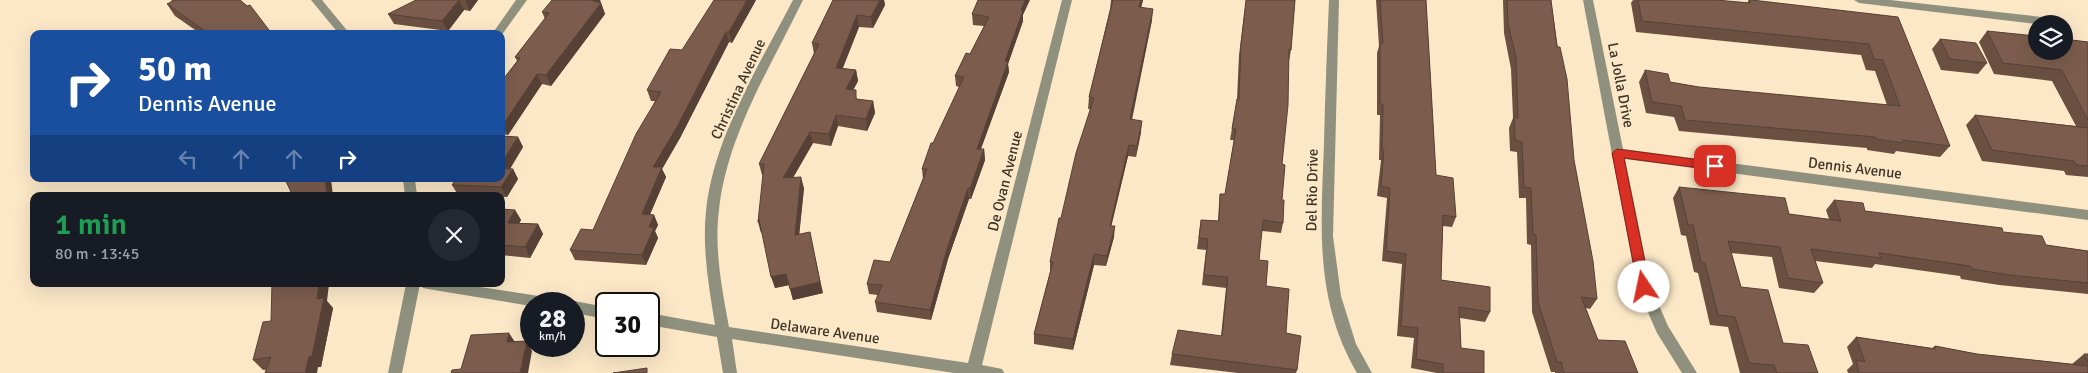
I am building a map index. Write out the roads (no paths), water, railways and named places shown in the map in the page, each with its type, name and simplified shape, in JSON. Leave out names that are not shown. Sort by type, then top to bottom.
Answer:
[{"type":"street","points":[[316,0],[342,30]]},
{"type":"street","points":[[500,30],[522,0]]},
{"type":"street","name":"Christina Avenue","points":[[730,373],[725,332],[714,283],[710,239],[715,199],[727,146],[798,0]]},
{"type":"street","name":"De Ovan Avenue","points":[[974,369],[1067,0]]},
{"type":"street","name":"Del Rio Drive","points":[[1334,0],[1327,236],[1334,296],[1349,346],[1365,373]]},
{"type":"street","name":"La Jolla Drive","points":[[1588,0],[1644,287],[1662,329],[1690,373]]},
{"type":"street","points":[[1859,0],[2028,19]]},
{"type":"street","name":"Dennis Avenue","points":[[1617,153],[2088,215]]},
{"type":"street","points":[[395,373],[412,287]]},
{"type":"street","points":[[447,287],[520,299]]},
{"type":"street","name":"Delaware Avenue","points":[[660,321],[780,342],[997,373]]}]
